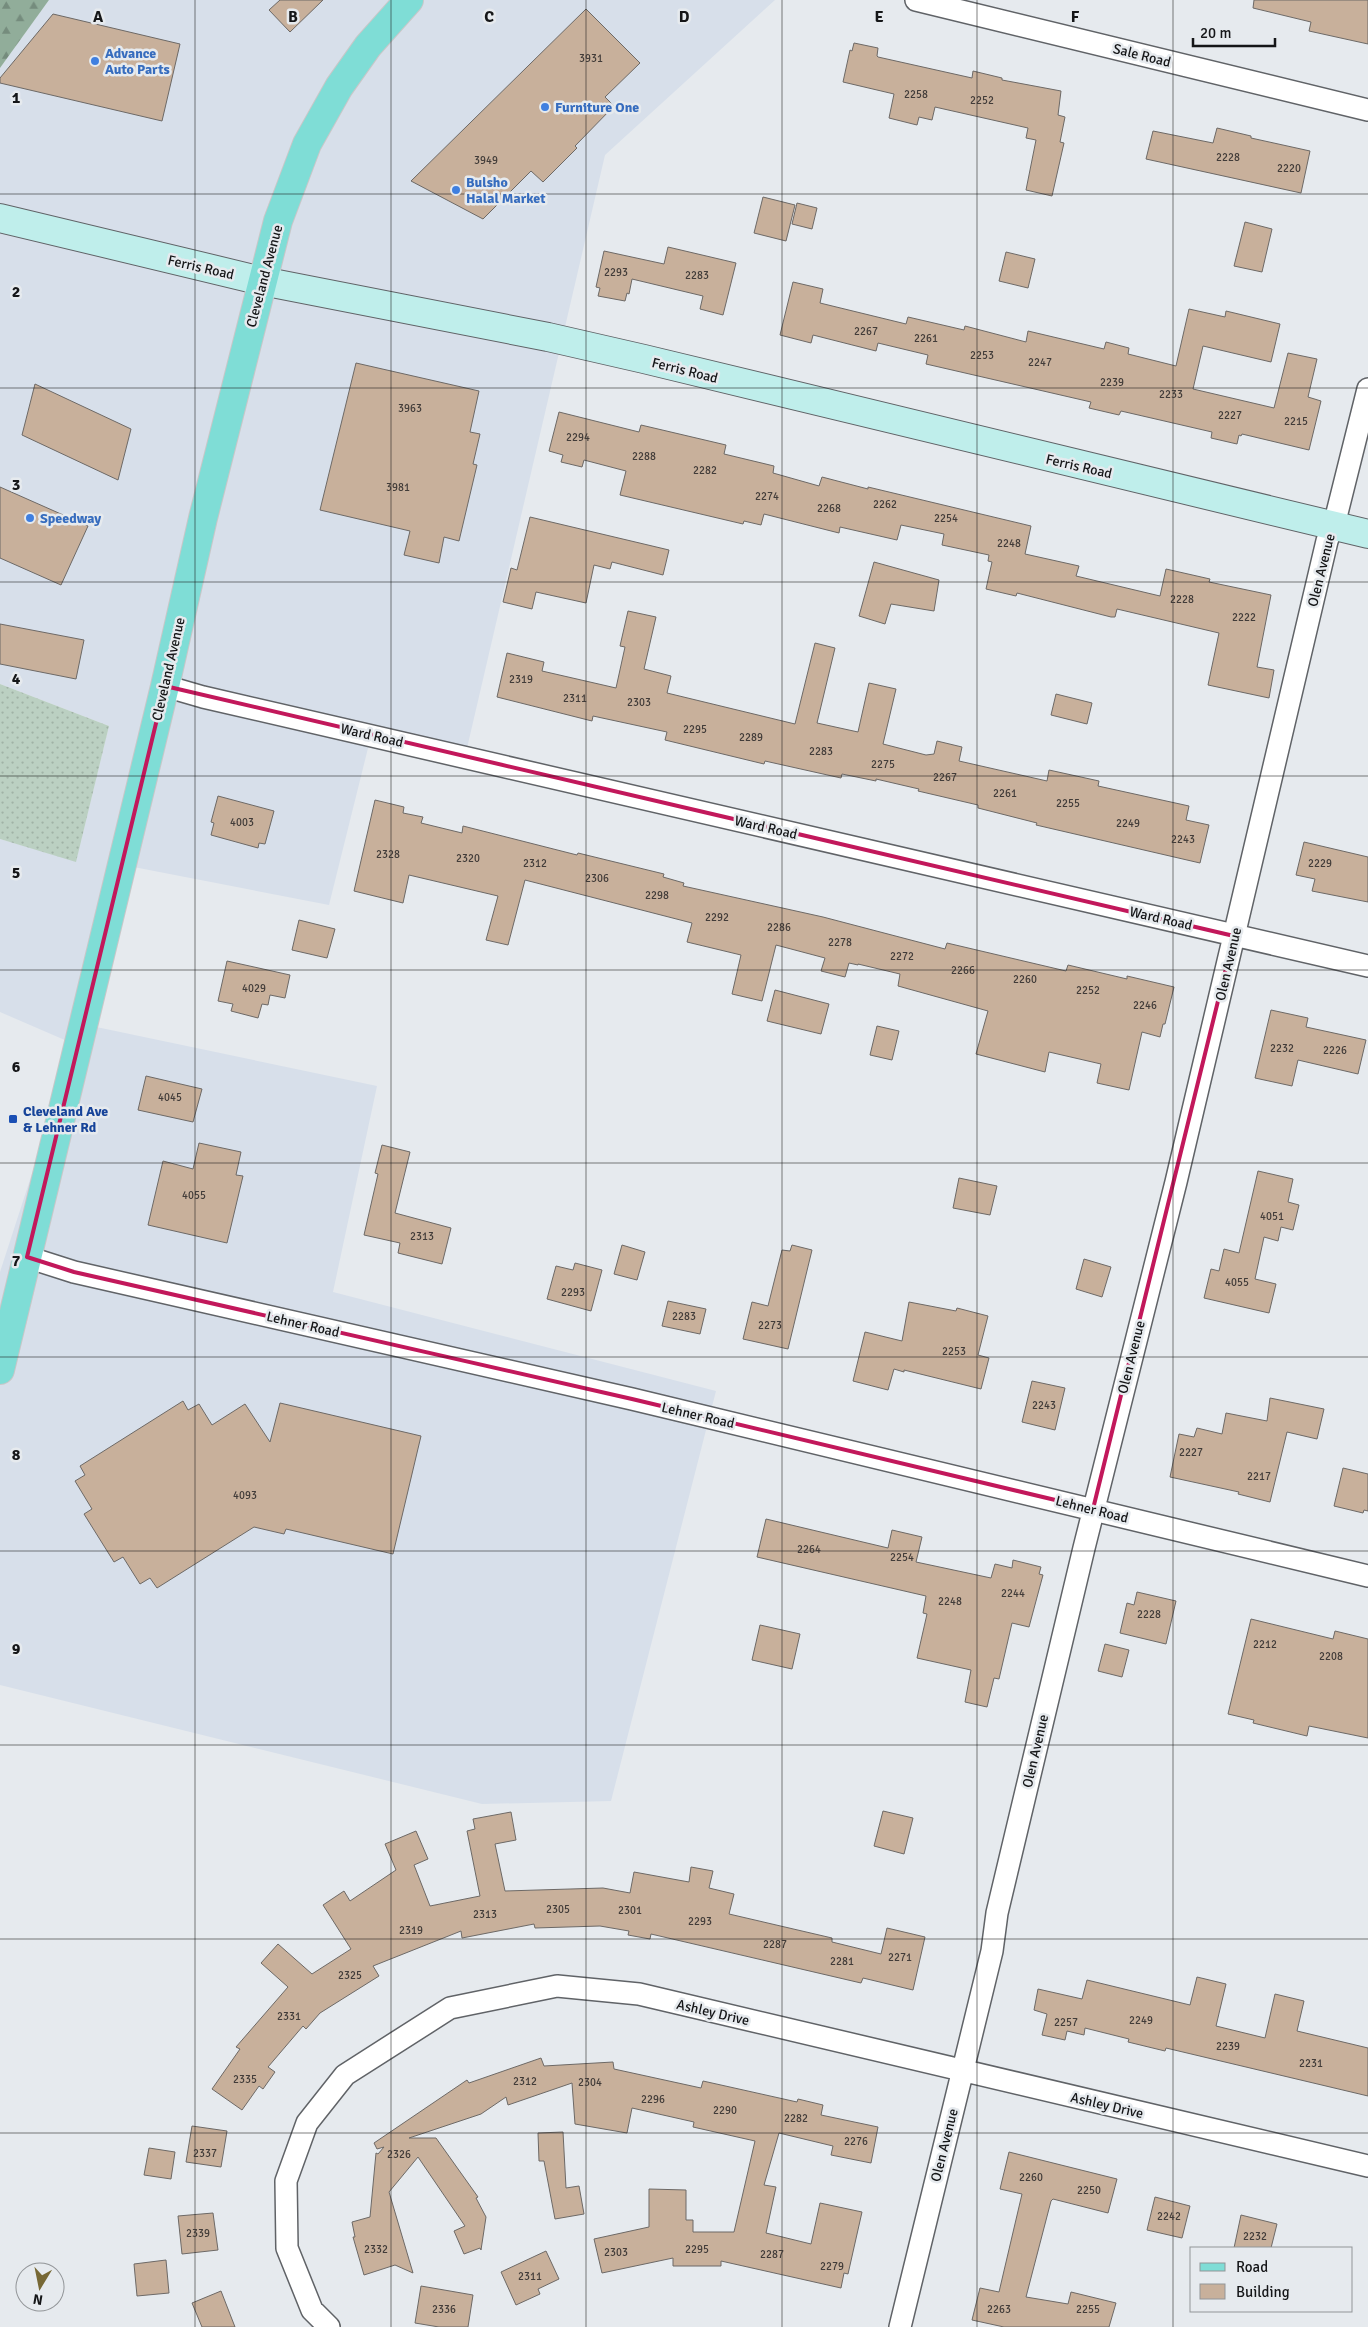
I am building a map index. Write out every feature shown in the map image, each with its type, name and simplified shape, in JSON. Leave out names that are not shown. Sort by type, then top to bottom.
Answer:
[{"type":"main road","name":"Cleveland Avenue","points":[[0,1370],[165,686],[203,518],[280,215],[307,144],[339,86],[368,46],[409,0]]},
{"type":"main road","name":"Ferris Road","points":[[0,218],[262,281],[548,337],[1368,534]]},
{"type":"street","name":"Sale Road","points":[[916,0],[1368,110]]},
{"type":"street","name":"Olen Avenue","points":[[900,2327],[992,1951],[997,1913],[1093,1509],[1176,1182],[1332,526],[1368,389]]},
{"type":"street","name":"Ward Road","points":[[165,686],[212,699],[1368,966]]},
{"type":"street","name":"Lehner Road","points":[[27,1257],[74,1272],[632,1399],[1368,1576]]},
{"type":"street","name":"Ashley Drive","points":[[329,2327],[312,2310],[287,2248],[286,2180],[307,2123],[345,2075],[450,2008],[557,1986],[639,1994],[1368,2166]]},
{"type":"highlighted area","points":[[165,686],[1234,936],[1093,1509],[632,1399],[74,1272],[27,1257]]},
{"type":"shaded area","points":[[49,0],[775,0],[605,155],[464,761],[370,740],[329,905],[113,863],[82,1024],[377,1086],[333,1292],[716,1391],[611,1801],[482,1804],[0,1685],[0,1272],[74,1044],[0,1012],[0,839],[76,861],[109,726],[0,684],[0,68]]},
{"type":"green space","points":[[0,0],[49,0],[0,68]]},
{"type":"green space","points":[[0,684],[109,726],[76,862],[0,839]]},
{"type":"building","points":[[280,0],[323,0],[290,32],[269,10]]},
{"type":"building","points":[[1254,0],[1368,0],[1368,44],[1309,31],[1311,22],[1253,8]]},
{"type":"building","points":[[586,9],[640,63],[605,97],[614,106],[575,146],[577,148],[543,182],[531,171],[483,219],[411,181]]},
{"type":"building","name":"Advance Auto Parts","points":[[53,14],[180,44],[162,121],[0,83],[0,78]]},
{"type":"building","points":[[854,43],[878,48],[878,57],[972,78],[973,71],[1002,78],[1002,80],[1061,91],[1058,115],[1065,117],[1060,142],[1064,143],[1052,196],[1026,190],[1036,140],[1026,138],[1028,128],[935,107],[932,120],[919,117],[917,125],[889,118],[894,94],[843,82],[850,50],[852,51]]},
{"type":"building","points":[[1217,128],[1251,136],[1251,138],[1310,151],[1301,193],[1146,159],[1153,131],[1213,143]]},
{"type":"building","points":[[763,197],[795,205],[786,241],[754,233]]},
{"type":"building","points":[[797,203],[817,208],[812,229],[792,224]]},
{"type":"building","points":[[1245,222],[1272,229],[1262,272],[1234,266]]},
{"type":"building","points":[[668,247],[736,263],[723,315],[700,309],[703,296],[632,279],[629,294],[627,293],[625,301],[598,296],[600,288],[596,287],[604,251],[664,264]]},
{"type":"building","points":[[1006,252],[1035,259],[1028,288],[999,281]]},
{"type":"building","points":[[793,282],[823,289],[820,303],[906,324],[908,317],[964,330],[965,326],[1026,342],[1028,331],[1104,349],[1106,342],[1129,348],[1128,354],[1176,366],[1189,309],[1225,317],[1226,311],[1280,324],[1271,362],[1203,346],[1193,389],[1274,408],[1288,353],[1317,359],[1308,397],[1321,401],[1309,450],[1242,434],[1241,436],[1239,435],[1237,444],[1211,438],[1212,432],[1121,411],[1119,415],[1089,408],[1091,402],[926,364],[928,355],[878,343],[876,351],[813,335],[811,343],[780,335]]},
{"type":"building","points":[[356,363],[479,391],[470,432],[480,434],[473,464],[477,465],[459,541],[444,537],[439,563],[404,555],[410,531],[320,510]]},
{"type":"building","points":[[35,384],[131,429],[118,480],[22,435]]},
{"type":"building","points":[[559,412],[639,432],[641,425],[726,445],[724,454],[774,466],[773,473],[819,486],[822,477],[1031,526],[1025,554],[1079,566],[1076,576],[1160,596],[1166,569],[1210,579],[1209,582],[1271,595],[1257,667],[1274,670],[1269,698],[1208,685],[1219,633],[1117,609],[1115,617],[1111,617],[1017,593],[1016,596],[986,589],[992,562],[988,561],[989,555],[942,545],[944,534],[901,525],[897,540],[840,527],[839,533],[764,514],[761,525],[744,521],[743,524],[620,495],[626,471],[584,460],[582,467],[561,462],[563,455],[549,451]]},
{"type":"building","points":[[0,487],[88,526],[61,585],[0,558]]},
{"type":"building","points":[[530,517],[669,550],[663,575],[612,562],[610,569],[594,565],[586,603],[536,592],[532,609],[503,602],[511,568],[517,570]]},
{"type":"building","points":[[874,562],[939,580],[934,611],[891,604],[885,624],[859,616]]},
{"type":"building","points":[[628,611],[656,617],[644,669],[671,676],[667,693],[795,724],[815,643],[835,648],[817,723],[858,732],[869,683],[896,689],[883,744],[926,755],[934,754],[937,741],[962,747],[959,761],[1047,781],[1049,770],[1099,781],[1098,786],[1189,806],[1186,820],[1209,825],[1200,863],[1036,825],[1037,823],[978,808],[978,805],[918,791],[919,789],[876,779],[876,781],[842,774],[841,778],[765,761],[764,764],[665,740],[667,732],[593,716],[592,721],[497,697],[507,653],[544,662],[542,671],[616,688],[625,647],[620,646]]},
{"type":"building","points":[[0,624],[84,640],[76,679],[0,664]]},
{"type":"building","points":[[1056,694],[1092,703],[1087,724],[1051,715]]},
{"type":"building","points":[[218,796],[274,811],[265,844],[259,843],[258,848],[211,835],[214,823],[211,822]]},
{"type":"building","points":[[375,800],[404,807],[403,813],[423,817],[421,823],[462,833],[463,826],[577,855],[578,853],[664,874],[663,877],[684,883],[683,886],[823,917],[945,949],[947,943],[1066,971],[1068,965],[1127,979],[1127,976],[1174,987],[1165,1024],[1163,1024],[1160,1037],[1142,1032],[1129,1090],[1097,1083],[1101,1064],[1049,1052],[1045,1072],[976,1054],[988,1011],[898,986],[900,974],[849,963],[845,977],[821,971],[825,958],[776,945],[762,1001],[732,994],[741,955],[687,942],[692,923],[525,880],[508,945],[486,940],[498,896],[409,875],[403,903],[354,891]]},
{"type":"building","points":[[1304,842],[1368,857],[1368,902],[1312,891],[1315,879],[1296,875]]},
{"type":"building","points":[[299,920],[335,929],[327,958],[292,950]]},
{"type":"building","points":[[227,961],[290,975],[285,998],[270,995],[268,1005],[262,1004],[258,1018],[231,1011],[233,1004],[218,1001]]},
{"type":"building","points":[[775,990],[829,1004],[821,1034],[767,1021]]},
{"type":"building","points":[[1271,1010],[1308,1018],[1306,1027],[1366,1040],[1358,1074],[1298,1060],[1292,1086],[1255,1078]]},
{"type":"building","points":[[877,1026],[899,1031],[892,1060],[870,1055]]},
{"type":"building","points":[[146,1076],[202,1089],[193,1122],[138,1110]]},
{"type":"building","points":[[199,1143],[241,1152],[236,1175],[243,1176],[227,1243],[148,1225],[163,1161],[193,1169]]},
{"type":"building","points":[[382,1145],[410,1152],[395,1213],[451,1228],[442,1264],[398,1253],[400,1243],[364,1235],[378,1174],[375,1173]]},
{"type":"building","points":[[1258,1171],[1293,1179],[1288,1202],[1299,1205],[1293,1230],[1281,1227],[1278,1241],[1264,1237],[1255,1279],[1276,1284],[1269,1313],[1204,1298],[1211,1269],[1219,1271],[1224,1249],[1239,1253]]},
{"type":"building","points":[[959,1178],[997,1186],[990,1215],[953,1208]]},
{"type":"building","points":[[622,1245],[645,1252],[637,1280],[614,1274]]},
{"type":"building","points":[[792,1245],[812,1250],[788,1349],[743,1339],[752,1302],[768,1306],[782,1250],[790,1251]]},
{"type":"building","points":[[1084,1259],[1111,1267],[1102,1297],[1076,1289]]},
{"type":"building","points":[[575,1263],[602,1270],[591,1311],[547,1299],[556,1266],[573,1270]]},
{"type":"building","points":[[668,1301],[706,1309],[700,1334],[662,1326]]},
{"type":"building","points":[[909,1302],[956,1311],[957,1308],[988,1316],[978,1355],[989,1358],[981,1389],[894,1369],[888,1390],[853,1381],[865,1332],[902,1341]]},
{"type":"building","points":[[1032,1381],[1065,1388],[1055,1430],[1022,1422]]},
{"type":"building","points":[[1270,1398],[1324,1409],[1317,1439],[1287,1432],[1270,1502],[1238,1494],[1239,1492],[1170,1477],[1179,1434],[1194,1437],[1197,1428],[1222,1434],[1226,1413],[1267,1421]]},
{"type":"building","points":[[183,1401],[188,1410],[199,1404],[212,1425],[245,1404],[270,1442],[280,1403],[421,1436],[393,1554],[286,1529],[284,1534],[254,1527],[157,1588],[150,1578],[140,1584],[123,1557],[114,1562],[84,1514],[92,1509],[75,1481],[85,1475],[80,1466]]},
{"type":"building","points":[[1343,1468],[1368,1474],[1368,1511],[1364,1510],[1363,1513],[1334,1506]]},
{"type":"building","points":[[766,1519],[888,1548],[892,1530],[922,1537],[916,1562],[991,1578],[995,1564],[1012,1568],[1013,1560],[1041,1567],[1039,1574],[1043,1575],[1029,1627],[1012,1623],[999,1679],[994,1678],[987,1707],[965,1702],[971,1670],[917,1658],[927,1614],[923,1613],[926,1596],[757,1557]]},
{"type":"building","points":[[1137,1592],[1176,1601],[1166,1644],[1120,1633],[1127,1603],[1134,1605]]},
{"type":"building","points":[[1251,1619],[1333,1639],[1335,1631],[1368,1639],[1368,1738],[1309,1726],[1307,1736],[1253,1723],[1254,1720],[1228,1714]]},
{"type":"building","points":[[760,1625],[800,1634],[792,1669],[752,1660]]},
{"type":"building","points":[[1105,1644],[1129,1650],[1122,1677],[1098,1671]]},
{"type":"building","points":[[883,1811],[913,1818],[904,1854],[874,1846]]},
{"type":"building","points":[[511,1812],[516,1840],[495,1844],[505,1891],[603,1888],[630,1893],[634,1872],[689,1882],[691,1867],[713,1871],[709,1888],[734,1894],[729,1914],[832,1938],[832,1942],[881,1954],[887,1928],[925,1937],[913,1990],[863,1978],[861,1983],[651,1934],[650,1939],[628,1935],[629,1931],[600,1926],[535,1928],[534,1924],[462,1938],[461,1931],[373,1966],[379,1976],[320,2013],[306,2029],[303,2026],[268,2067],[275,2072],[263,2089],[259,2086],[242,2110],[212,2089],[240,2049],[236,2047],[288,1987],[261,1963],[278,1944],[312,1974],[351,1949],[323,1905],[344,1891],[350,1901],[396,1870],[385,1844],[416,1831],[428,1859],[414,1865],[430,1906],[480,1896],[467,1831],[475,1829],[473,1819]]},
{"type":"building","points":[[1197,1977],[1226,1984],[1216,2026],[1265,2038],[1275,1994],[1304,2001],[1297,2031],[1368,2048],[1368,2096],[1166,2048],[1165,2051],[1128,2042],[1129,2039],[1085,2028],[1084,2035],[1067,2031],[1065,2040],[1042,2035],[1047,2014],[1034,2010],[1038,1989],[1082,1999],[1087,1980],[1190,2005]]},
{"type":"building","points":[[541,2058],[544,2066],[613,2062],[614,2069],[701,2088],[703,2081],[797,2102],[798,2099],[823,2105],[821,2115],[878,2127],[871,2163],[831,2155],[833,2146],[779,2133],[764,2185],[776,2187],[766,2233],[811,2244],[820,2203],[862,2212],[848,2274],[844,2273],[841,2288],[721,2261],[721,2266],[673,2266],[673,2258],[602,2273],[594,2239],[649,2227],[649,2189],[686,2190],[686,2220],[693,2220],[693,2232],[734,2232],[755,2141],[693,2127],[694,2122],[632,2108],[627,2133],[575,2124],[572,2083],[508,2105],[506,2097],[481,2114],[409,2138],[436,2138],[478,2197],[476,2198],[486,2217],[481,2250],[480,2248],[464,2254],[454,2231],[465,2226],[418,2157],[389,2192],[413,2273],[395,2265],[364,2275],[353,2237],[355,2237],[352,2222],[370,2217],[376,2153],[378,2154],[384,2147],[377,2149],[374,2143],[467,2080],[469,2083]]},
{"type":"building","points":[[192,2126],[227,2131],[221,2167],[186,2162]]},
{"type":"building","points":[[563,2132],[566,2188],[579,2186],[584,2214],[555,2219],[544,2161],[539,2161],[538,2133]]},
{"type":"building","points":[[149,2148],[175,2152],[171,2179],[144,2175]]},
{"type":"building","points":[[1009,2152],[1117,2179],[1108,2213],[1053,2199],[1051,2201],[1026,2297],[1068,2304],[1071,2292],[1116,2303],[1109,2327],[1004,2327],[972,2320],[980,2288],[999,2292],[1022,2194],[1000,2189]]},
{"type":"building","points":[[1155,2197],[1190,2206],[1182,2238],[1147,2230]]},
{"type":"building","points":[[213,2213],[218,2250],[182,2254],[178,2216]]},
{"type":"building","points":[[1241,2215],[1277,2224],[1271,2247],[1234,2247]]},
{"type":"building","points":[[546,2251],[559,2279],[538,2289],[540,2294],[516,2305],[501,2272]]},
{"type":"building","points":[[166,2260],[169,2293],[137,2296],[134,2264]]},
{"type":"building","points":[[421,2286],[473,2295],[468,2327],[439,2327],[415,2323]]},
{"type":"building","points":[[221,2291],[235,2327],[202,2327],[192,2303]]},
{"type":"place","name":"Advance Auto Parts","points":[[95,61]]},
{"type":"place","name":"Furniture One","points":[[545,107]]},
{"type":"place","name":"Bulsho Halal Market","points":[[456,190]]},
{"type":"place","name":"Speedway","points":[[30,518]]},
{"type":"place","name":"Cleveland Ave & Lehner Rd","points":[[13,1119]]}]
